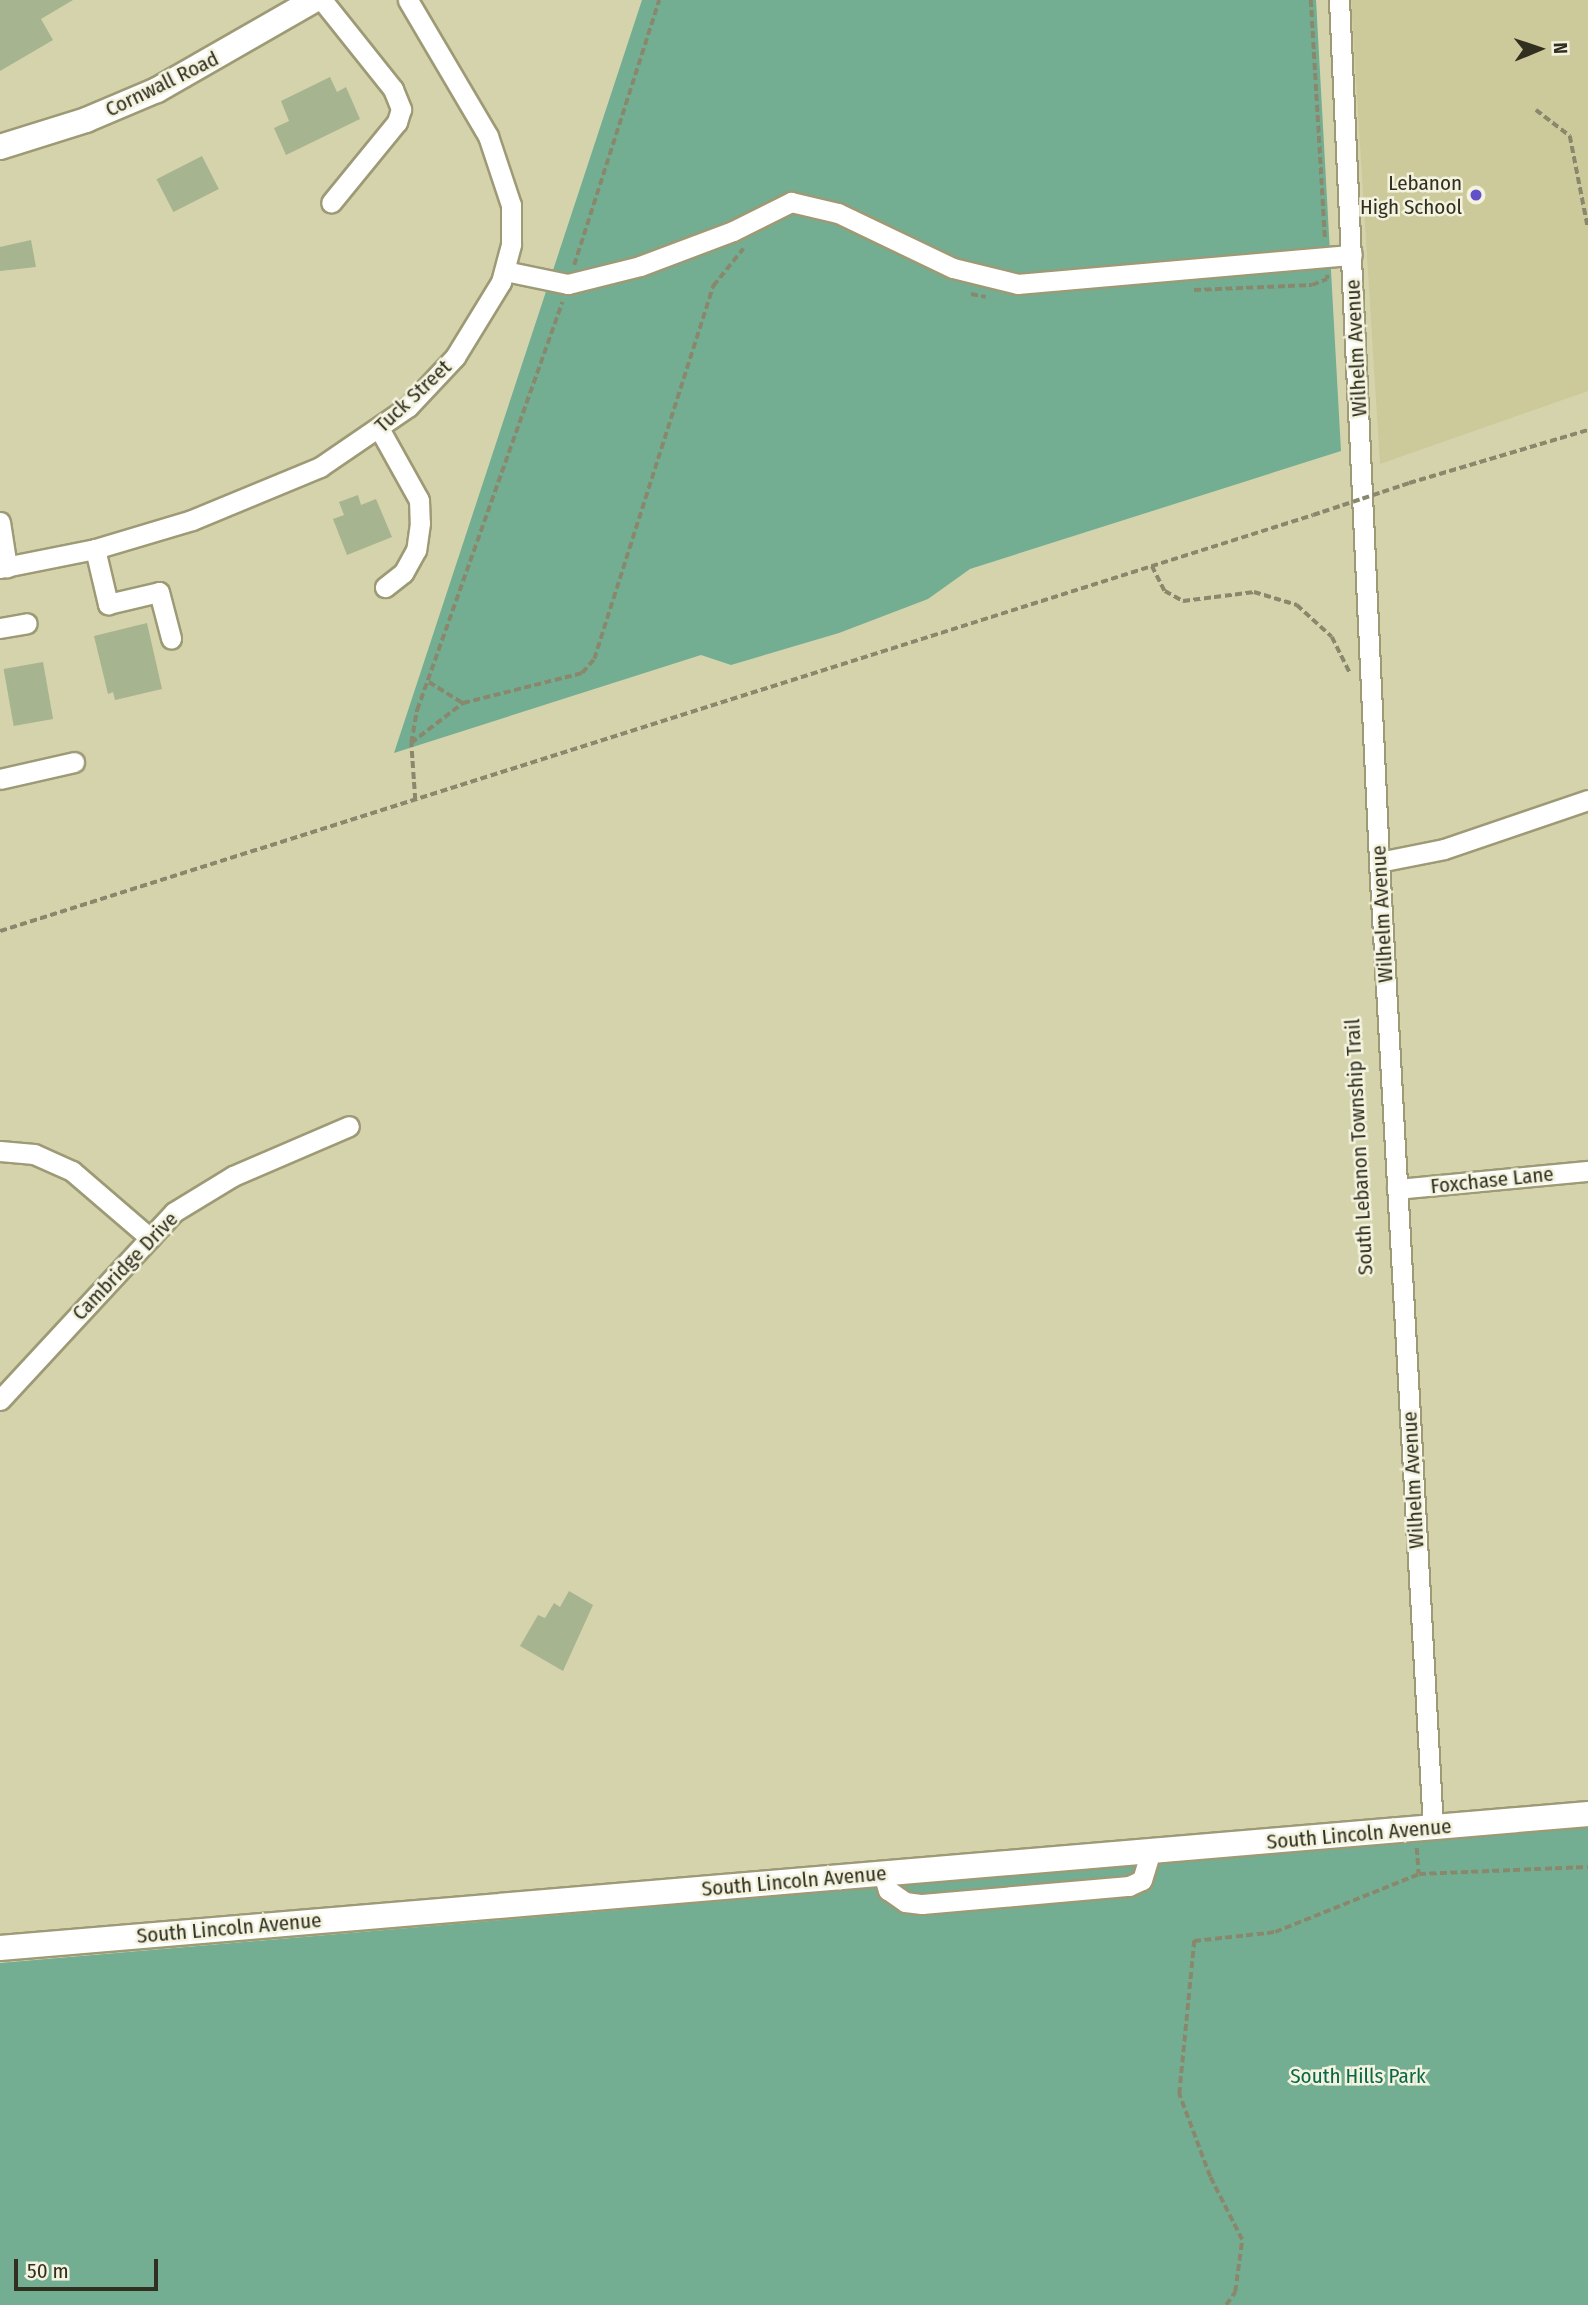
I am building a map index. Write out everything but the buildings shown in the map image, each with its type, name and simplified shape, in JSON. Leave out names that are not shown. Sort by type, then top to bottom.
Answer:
[{"type":"main road","name":"Cornwall Road","points":[[0,147],[86,120],[157,90],[314,0]]},
{"type":"main road","name":"South Lincoln Avenue","points":[[0,1948],[1588,1814]]},
{"type":"street","points":[[322,0],[393,89],[401,109],[397,122],[331,203]]},
{"type":"street","name":"Tuck Street","points":[[3,568],[95,549],[241,502],[320,467],[380,430],[455,357],[489,305],[505,271],[511,244],[512,205],[499,160],[408,0]]},
{"type":"street","name":"Wilhelm Avenue","points":[[1339,0],[1397,1189],[1424,1828]]},
{"type":"street","points":[[505,271],[568,284],[640,266],[733,231],[791,202],[838,213],[953,268],[1018,284],[1352,255]]},
{"type":"street","points":[[380,430],[419,500],[420,523],[416,550],[403,573],[384,587]]},
{"type":"street","points":[[0,522],[3,568]]},
{"type":"street","points":[[95,549],[108,604],[159,592],[172,638]]},
{"type":"street","points":[[0,628],[27,623]]},
{"type":"street","points":[[0,779],[74,762]]},
{"type":"street","points":[[1379,862],[1444,849],[1588,800]]},
{"type":"street","name":"Cambridge Drive","points":[[0,1400],[174,1212],[204,1192],[349,1126]]},
{"type":"street","points":[[0,1152],[34,1154],[72,1171],[150,1238]]},
{"type":"street","name":"Foxchase Lane","points":[[1397,1189],[1588,1171]]},
{"type":"street","points":[[883,1874],[888,1890],[905,1902],[922,1904],[1129,1886],[1142,1880],[1151,1851]]},
{"type":"path","points":[[415,800],[411,743],[417,710],[568,284],[659,0]]},
{"type":"path","points":[[1187,290],[1312,285],[1327,279],[1311,0]]},
{"type":"path","points":[[1536,110],[1570,136],[1588,229]]},
{"type":"path","points":[[411,743],[463,703],[582,673],[594,659],[713,286],[749,241]]},
{"type":"path","points":[[968,292],[993,297]]},
{"type":"path","points":[[0,931],[1409,483],[1588,430]]},
{"type":"path","points":[[1152,566],[1165,592],[1183,601],[1254,592],[1297,605],[1332,637],[1345,659],[1351,682]]},
{"type":"path","points":[[429,681],[463,703]]},
{"type":"path","points":[[1419,1874],[1424,1828]]},
{"type":"path","points":[[1226,2305],[1235,2292],[1242,2239],[1210,2177],[1179,2094],[1194,1941],[1275,1932],[1419,1874],[1588,1867]]},
{"type":"shaded area","name":"Lebanon High School","points":[[1351,0],[1588,0],[1588,391],[1380,464]]},
{"type":"green space","points":[[642,0],[1316,0],[1341,451],[970,569],[928,599],[839,633],[731,665],[701,655],[394,753]]},
{"type":"green space","name":"South Hills Park","points":[[1588,1827],[1588,2305],[0,2305],[0,1963]]},
{"type":"place","name":"Lebanon High School","points":[[1476,195]]}]
